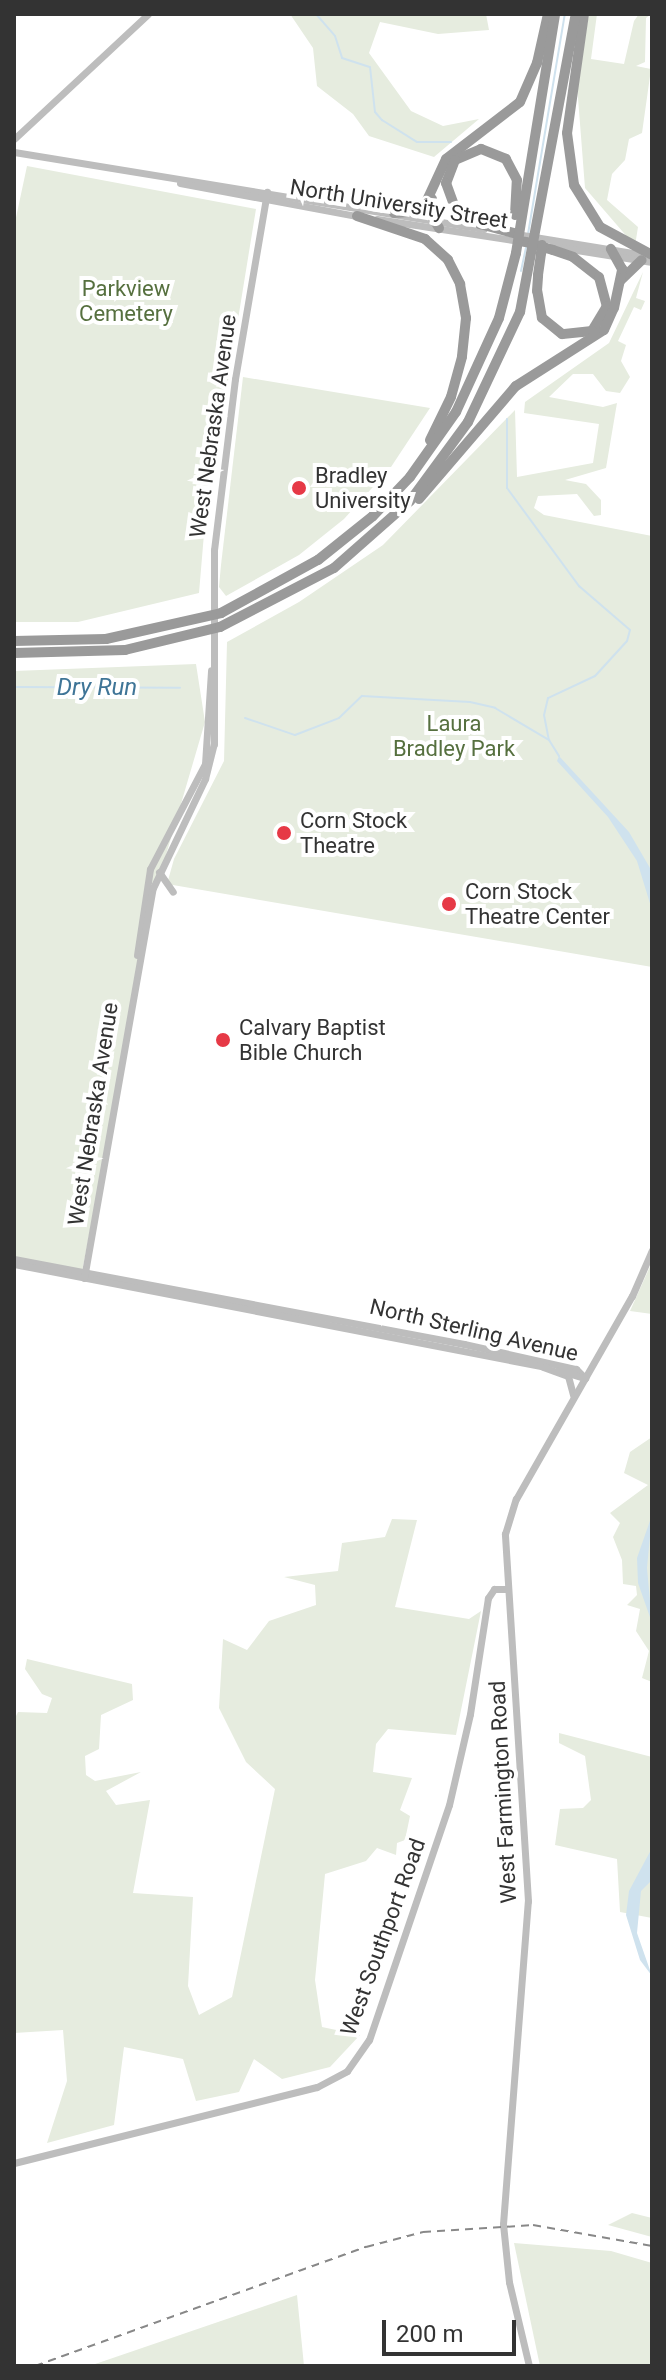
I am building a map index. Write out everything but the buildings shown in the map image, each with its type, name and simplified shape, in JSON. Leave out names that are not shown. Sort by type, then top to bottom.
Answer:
[{"type":"highway","points":[[394,213],[419,213],[450,155],[520,102],[537,63],[548,14]]},
{"type":"highway","points":[[14,641],[106,639],[205,619],[287,579],[337,544],[377,513],[418,466],[456,412],[493,335],[516,253],[555,14]]},
{"type":"highway","points":[[392,520],[440,465],[468,422],[520,312],[576,14]]},
{"type":"highway","points":[[584,14],[567,133],[574,185],[600,227],[649,258],[619,283]]},
{"type":"highway","points":[[493,335],[511,247],[517,180],[510,164],[498,153],[465,152],[449,169],[448,197],[465,216],[504,234],[519,238],[551,245],[588,267],[606,288],[606,313],[588,333],[558,333],[538,307],[564,85]]},
{"type":"highway","points":[[432,193],[436,224]]},
{"type":"highway","points":[[337,544],[408,469],[436,430],[458,376],[466,328],[460,284],[439,250],[414,233],[357,216]]},
{"type":"highway","points":[[14,653],[116,651],[215,629],[315,580],[436,481],[516,386],[600,334],[612,316],[619,283],[614,253]]},
{"type":"main road","points":[[14,139],[148,14]]},
{"type":"main road","name":"North University Street","points":[[14,152],[394,213],[436,224]]},
{"type":"main road","name":"North University Street","points":[[143,175],[265,203],[504,234]]},
{"type":"main road","name":"West Nebraska Avenue","points":[[137,955],[158,871],[211,762],[216,727],[212,588],[226,446],[267,192]]},
{"type":"main road","points":[[551,245],[649,258]]},
{"type":"main road","name":"West Nebraska Avenue","points":[[84,1274],[150,869],[205,764],[213,666]]},
{"type":"main road","points":[[158,871],[161,881],[173,892]]},
{"type":"main road","name":"West Farmington Road","points":[[529,2366],[509,2282],[503,2224],[528,1901],[507,1589],[509,1513],[652,1250]]},
{"type":"main road","name":"North Sterling Avenue","points":[[14,1262],[464,1344],[572,1368],[585,1378]]},
{"type":"main road","name":"North Sterling Avenue","points":[[84,1274],[585,1378]]},
{"type":"main road","points":[[533,1365],[571,1379],[573,1391],[567,1411]]},
{"type":"main road","name":"West Southport Road","points":[[14,2163],[317,2087],[347,2071],[369,2040],[449,1805],[487,1613],[493,1597],[507,1589]]},
{"type":"green space","points":[[290,14],[486,14],[489,30],[438,34],[380,22],[369,53],[411,111],[443,126],[479,119],[434,157],[369,136],[353,114],[317,86],[313,48]]},
{"type":"green space","points":[[589,14],[597,14],[591,59],[624,64],[634,21],[639,14],[651,14],[646,18],[645,62],[636,66],[651,69],[642,133],[629,139],[625,160],[612,174],[607,200],[638,227],[635,246],[585,188],[577,85]]},
{"type":"green space","name":"Parkview Cemetery","points":[[27,166],[256,209],[205,522],[199,593],[78,622],[14,622],[14,227]]},
{"type":"green space","name":"Laura Bradley Park","points":[[643,272],[636,298],[645,301],[641,310],[634,307],[618,341],[626,345],[621,361],[630,377],[620,393],[606,391],[593,374],[573,374],[549,397],[603,407],[617,403],[606,468],[565,480],[586,484],[601,500],[601,515],[594,516],[577,494],[538,496],[534,508],[544,515],[652,536],[652,967],[167,884],[174,859],[224,761],[227,642],[299,602],[383,545],[515,410],[517,477],[593,463],[599,424],[524,413],[525,402],[609,343]]},
{"type":"green space","name":"Bradley University","points":[[243,377],[430,408],[391,467],[344,519],[299,555],[226,596],[219,587]]},
{"type":"green space","points":[[196,664],[205,722],[156,889],[81,1277],[14,1266],[14,671]]},
{"type":"green space","points":[[652,1262],[652,1314],[630,1311]]},
{"type":"green space","points":[[652,1437],[652,1682],[642,1678],[649,1651],[636,1631],[640,1609],[627,1605],[637,1595],[636,1586],[623,1584],[622,1560],[613,1537],[620,1523],[610,1513],[648,1485],[624,1473],[630,1452]]},
{"type":"green space","points":[[392,1519],[417,1520],[395,1607],[469,1619],[481,1611],[456,1735],[388,1729],[376,1744],[373,1772],[412,1778],[400,1810],[410,1816],[405,1840],[397,1843],[396,1855],[377,1848],[366,1861],[325,1874],[315,1980],[322,2027],[360,2035],[330,2067],[282,2079],[254,2059],[239,2092],[196,2101],[183,2059],[124,2047],[114,2125],[47,2143],[67,2081],[63,2030],[14,2033],[14,1720],[18,1712],[47,1713],[52,1698],[42,1694],[25,1669],[27,1659],[132,1684],[133,1700],[101,1715],[99,1749],[85,1756],[86,1775],[95,1781],[141,1772],[106,1791],[116,1805],[150,1800],[133,1893],[193,1897],[188,1986],[199,2015],[232,1997],[275,1789],[246,1762],[219,1708],[223,1639],[247,1650],[269,1621],[316,1605],[315,1585],[284,1577],[338,1571],[342,1543],[385,1537]]},
{"type":"green space","points":[[559,1733],[652,1757],[652,1918],[620,1912],[617,1859],[555,1845],[560,1809],[583,1808],[591,1800],[585,1756],[559,1743]]},
{"type":"green space","points":[[632,2213],[652,2218],[652,2237],[608,2225]]},
{"type":"green space","points":[[514,2243],[611,2251],[652,2263],[652,2366],[540,2366]]},
{"type":"green space","points":[[297,2295],[304,2366],[89,2366],[104,2361]]},
{"type":"water","points":[[559,756],[629,832],[650,868],[652,910],[637,861],[608,817],[557,761]]},
{"type":"water","points":[[652,1515],[647,1568],[652,1623],[638,1583],[637,1558]]},
{"type":"water","points":[[652,1848],[652,1880],[641,1891],[637,1933],[652,1976],[640,1960],[626,1915],[629,1891]]},
{"type":"waterway","points":[[316,14],[335,36],[342,58],[370,67],[375,112],[382,120],[417,142],[451,142]]},
{"type":"waterway","points":[[528,234],[565,14]]},
{"type":"waterway","points":[[521,271],[526,248]]},
{"type":"waterway","points":[[507,419],[507,488],[579,586],[630,630],[627,641],[595,676],[548,698],[544,715],[549,740]]},
{"type":"waterway","name":"Dry Run","points":[[14,687],[180,688]]},
{"type":"waterway","name":"Dry Run","points":[[245,718],[295,735],[339,718],[362,696],[470,702],[495,708],[549,740],[559,756]]},
{"type":"railway","points":[[35,2366],[366,2247],[423,2232],[533,2225],[652,2246]]},
{"type":"place","name":"Bradley University","points":[[299,488]]},
{"type":"place","name":"Corn Stock Theatre","points":[[284,833]]},
{"type":"place","name":"Corn Stock Theatre Center","points":[[449,904]]},
{"type":"place","name":"Calvary Baptist Bible Church","points":[[223,1040]]}]
